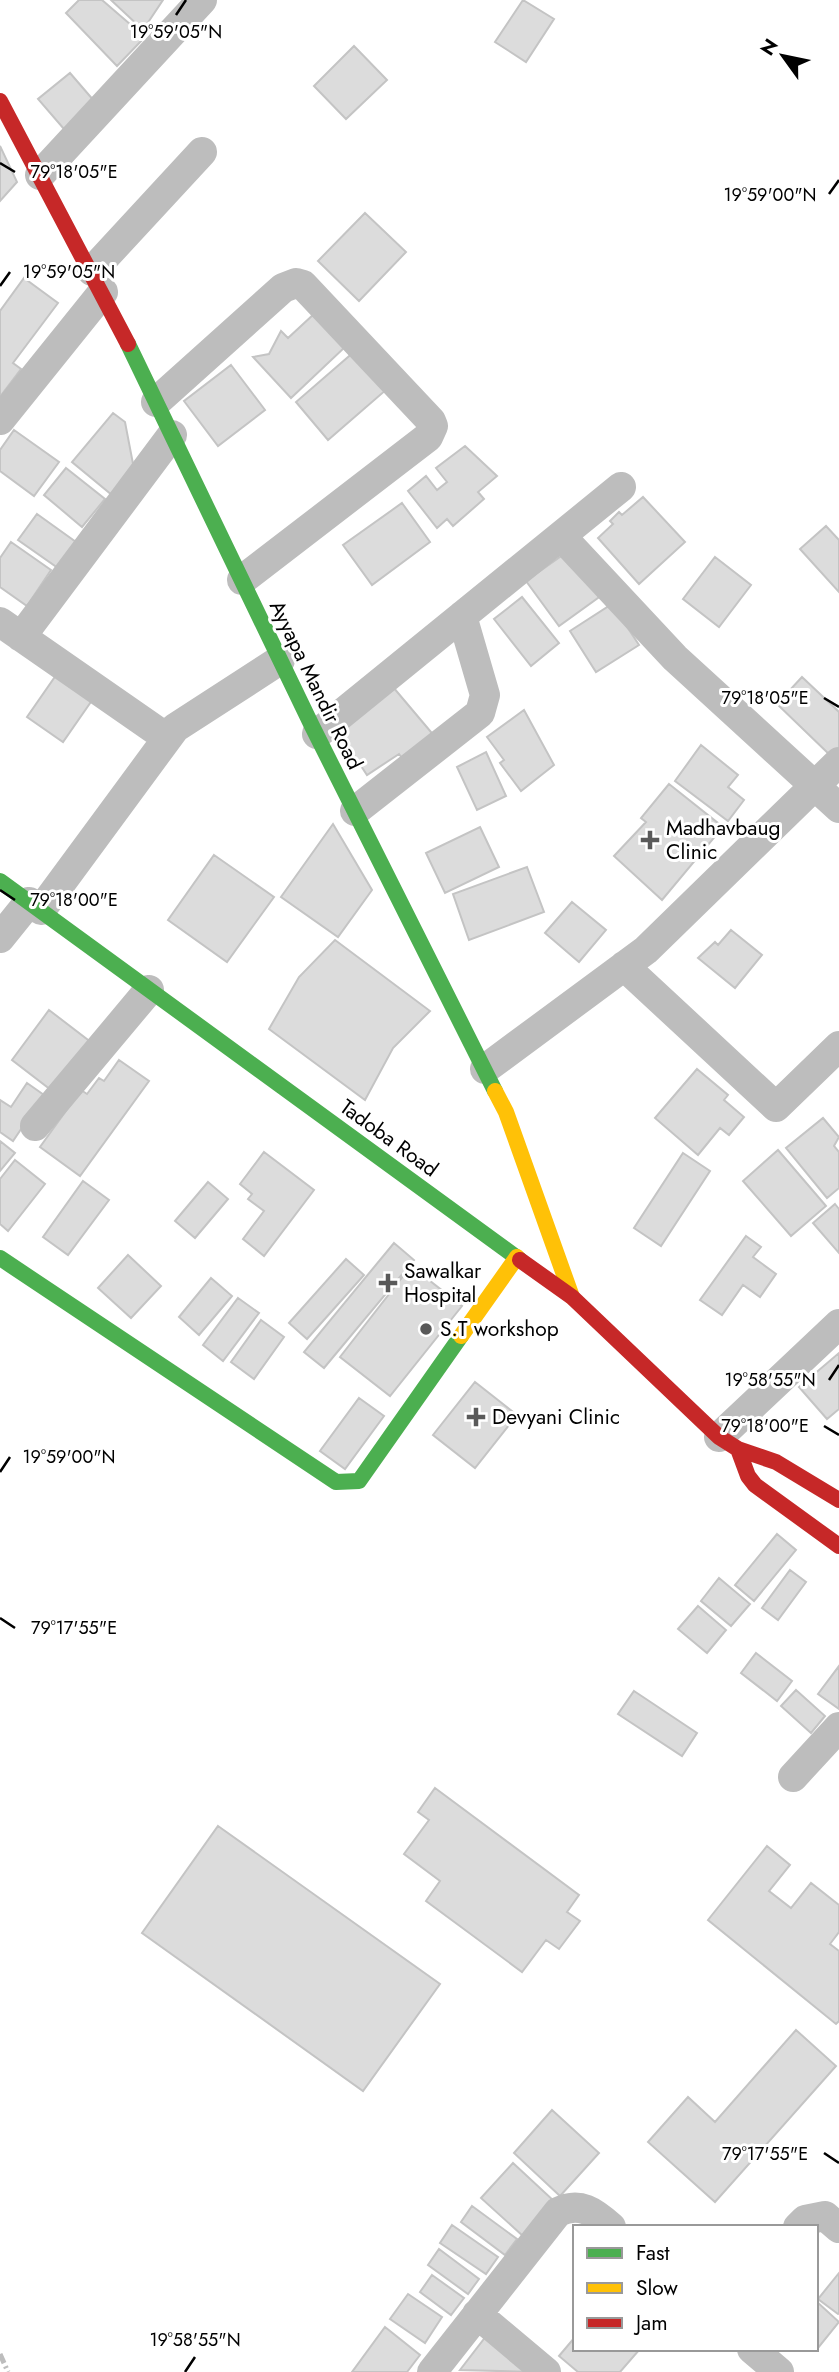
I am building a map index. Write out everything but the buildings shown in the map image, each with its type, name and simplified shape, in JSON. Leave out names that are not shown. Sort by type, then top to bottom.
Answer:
[{"type":"street","points":[[40,175],[202,0]]},
{"type":"street","name":"Ayyapa Mandir Road","points":[[0,101],[97,282],[317,734],[506,1112],[572,1297]]},
{"type":"street","points":[[0,420],[97,282],[202,152]]},
{"type":"street","points":[[156,402],[283,288],[296,283],[303,285],[431,421],[433,426],[428,437],[242,580]]},
{"type":"street","points":[[167,738],[10,629],[172,435]]},
{"type":"street","points":[[317,734],[621,487]]},
{"type":"street","points":[[561,536],[675,658],[839,808]]},
{"type":"street","points":[[355,811],[480,713],[485,695],[462,616]]},
{"type":"street","points":[[0,938],[35,906],[167,738],[185,720],[281,660]]},
{"type":"street","points":[[485,1069],[646,950],[839,762]]},
{"type":"street","name":"Tadoba Road","points":[[0,881],[572,1297],[728,1443],[755,1485],[839,1546]]},
{"type":"street","points":[[624,966],[776,1107],[839,1046]]},
{"type":"street","points":[[35,1126],[149,990]]},
{"type":"street","points":[[0,1258],[336,1482],[359,1481],[517,1257]]},
{"type":"street","points":[[728,1443],[839,1324]]},
{"type":"street","name":"Tadoba Road","points":[[728,1443],[776,1462],[839,1500]]},
{"type":"street","points":[[793,1777],[839,1727]]},
{"type":"street","points":[[432,2372],[558,2213],[577,2207],[592,2210],[609,2225]]},
{"type":"street","points":[[800,2225],[805,2220],[825,2216],[839,2228]]},
{"type":"street","points":[[477,2314],[546,2372]]},
{"type":"street","points":[[754,2351],[779,2372]]},
{"type":"railway","points":[[0,2354],[8,2372]]},
{"type":"traffic: fast","points":[[128,344],[312,726],[495,1091]]},
{"type":"traffic: fast","points":[[0,881],[520,1260]]},
{"type":"traffic: fast","points":[[0,1258],[336,1482],[359,1481],[461,1336]]},
{"type":"traffic: slow","points":[[495,1091],[506,1112],[572,1297]]},
{"type":"traffic: slow","points":[[461,1336],[517,1257]]},
{"type":"traffic: jam","points":[[0,101],[128,344]]},
{"type":"traffic: jam","points":[[520,1260],[572,1297],[719,1437],[738,1449],[776,1462],[839,1500]]},
{"type":"traffic: jam","points":[[738,1449],[748,1476],[755,1485],[839,1546]]},
{"type":"place","name":"Madhavbaug Clinic","points":[[650,840]]},
{"type":"place","name":"Sawalkar Hospital","points":[[388,1283]]},
{"type":"place","name":"S.T workshop","points":[[426,1329]]},
{"type":"place","name":"Devyani Clinic","points":[[476,1417]]}]
